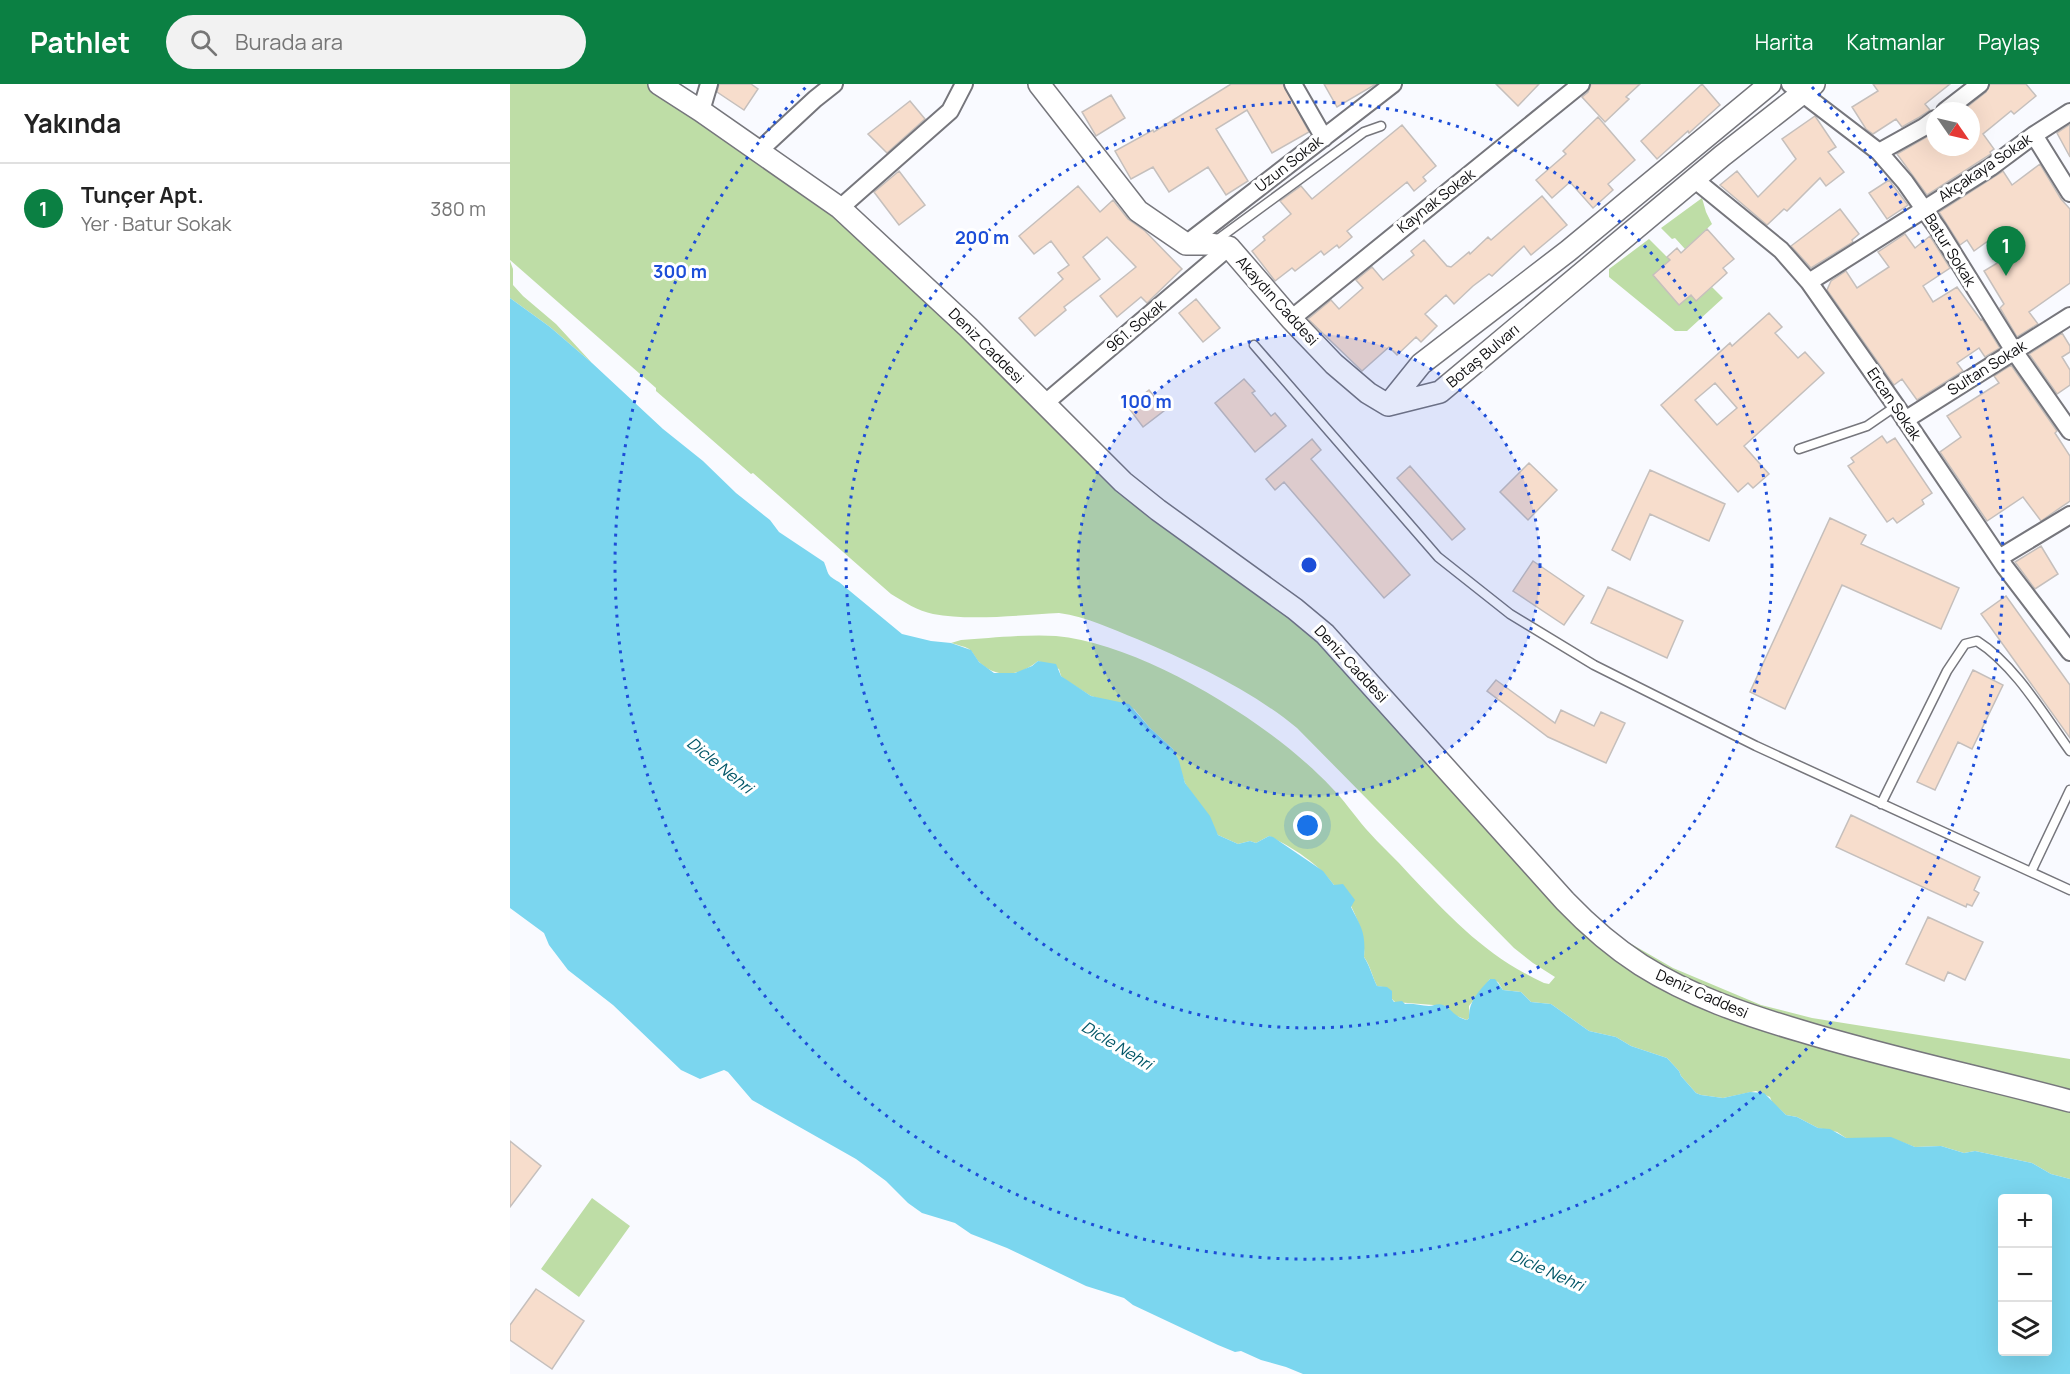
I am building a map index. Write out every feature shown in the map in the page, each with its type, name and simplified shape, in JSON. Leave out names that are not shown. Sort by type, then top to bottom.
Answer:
[{"type":"street","name":"Deniz Caddesi","points":[[659,84],[840,208],[968,327],[1123,482],[1295,609],[1325,634],[1569,905],[1600,934],[1641,965],[1675,985],[1758,1018],[1828,1040],[2070,1101]]},
{"type":"street","points":[[701,111],[709,84]]},
{"type":"street","points":[[759,151],[814,99],[834,84]]},
{"type":"street","points":[[840,208],[950,111],[964,84]]},
{"type":"street","points":[[1039,84],[1138,211],[1186,244],[1220,246]]},
{"type":"street","points":[[1293,84],[1324,138]]},
{"type":"street","name":"Uzun Sokak","points":[[1186,244],[1393,84]]},
{"type":"street","name":"Kaynak Sokak","points":[[1291,319],[1581,84]]},
{"type":"street","name":"Botaş Bulvarı","points":[[1388,405],[1421,364],[1568,251],[1770,84]]},
{"type":"street","points":[[1957,102],[1980,84]]},
{"type":"street","name":"Botaş Bulvarı","points":[[1388,405],[1440,392],[1802,87]]},
{"type":"street","name":"Batur Sokak","points":[[1802,87],[1879,152],[1905,182],[2014,351],[2070,431]]},
{"type":"street","name":"Akçakaya Sokak","points":[[1809,282],[1925,210],[2070,112]]},
{"type":"street","points":[[1879,152],[1926,126]]},
{"type":"street","points":[[2034,135],[2070,193]]},
{"type":"street","name":"Ercan Sokak","points":[[1694,179],[1781,250],[1809,282],[1999,558],[2070,652]]},
{"type":"street","name":"Akaydın Caddesi","points":[[1220,246],[1334,364],[1368,393],[1388,405]]},
{"type":"street","name":"961. Sokak","points":[[1044,405],[1220,246]]},
{"type":"street","name":"Sultan Sokak","points":[[1901,413],[2014,351],[2070,316]]},
{"type":"street","points":[[1999,558],[2070,515]]},
{"type":"lane","points":[[1220,246],[1364,132],[1381,126]]},
{"type":"lane","points":[[1254,345],[1438,557],[1510,614],[1594,665],[1756,746],[2070,890]]},
{"type":"lane","points":[[1799,449],[1901,413]]},
{"type":"lane","points":[[1881,804],[1947,671],[1965,645],[1977,641],[1990,650],[2024,687],[2070,751]]},
{"type":"lane","points":[[2031,872],[2070,790]]},
{"type":"green space","points":[[510,84],[659,84],[794,174],[1044,404],[1295,609],[1569,905],[1614,934],[1673,968],[1761,1005],[1812,1018],[2070,1059],[2070,1179],[2051,1174],[2032,1163],[1975,1151],[1964,1153],[1941,1146],[1915,1147],[1891,1138],[1846,1138],[1837,1132],[1818,1128],[1797,1117],[1786,1115],[1772,1102],[1770,1097],[1756,1091],[1723,1098],[1701,1095],[1696,1093],[1667,1058],[1631,1046],[1616,1037],[1589,1031],[1551,1004],[1531,1002],[1521,992],[1503,990],[1498,982],[1490,979],[1469,1006],[1467,1020],[1454,1015],[1446,1006],[1395,1002],[1392,995],[1383,987],[1377,986],[1364,957],[1361,929],[1341,885],[1334,885],[1305,857],[1269,836],[1256,843],[1250,841],[1238,844],[1218,835],[1185,783],[1173,749],[1150,728],[1134,709],[1091,696],[1061,676],[1059,669],[1038,661],[1015,673],[1000,673],[985,667],[969,649],[951,643],[1009,636],[1056,636],[1091,642],[1128,654],[1204,691],[1276,738],[1306,763],[1336,792],[1377,841],[1471,936],[1505,961],[1544,983],[1549,984],[1555,977],[1514,948],[1297,728],[1241,689],[1158,648],[1079,617],[1059,613],[996,617],[947,616],[922,611],[891,594],[656,391],[656,388],[510,260]]},
{"type":"green space","points":[[1702,198],[1712,224],[1685,249],[1661,228]]},
{"type":"green space","points":[[1649,239],[1670,260],[1653,275],[1679,305],[1691,295],[1696,301],[1712,287],[1723,298],[1687,331],[1675,331],[1609,277],[1609,269]]},
{"type":"green space","points":[[510,261],[513,269],[513,285],[556,324],[592,363],[550,327],[510,298]]},
{"type":"green space","points":[[592,1198],[630,1226],[579,1297],[541,1269]]},
{"type":"water","name":"Dicle Nehri","points":[[510,298],[550,327],[592,363],[663,429],[770,520],[779,532],[824,562],[830,576],[902,634],[951,643],[971,650],[979,662],[994,673],[1015,673],[1038,661],[1056,664],[1061,676],[1091,696],[1129,704],[1173,749],[1185,783],[1210,816],[1218,835],[1238,844],[1250,841],[1256,843],[1269,836],[1273,837],[1323,871],[1334,885],[1343,884],[1355,900],[1351,907],[1363,935],[1364,957],[1377,986],[1387,987],[1392,991],[1394,1002],[1402,1001],[1405,1004],[1426,1006],[1441,1004],[1467,1020],[1475,997],[1490,979],[1495,979],[1503,990],[1521,992],[1531,1002],[1551,1004],[1589,1031],[1616,1037],[1631,1046],[1667,1058],[1696,1093],[1701,1095],[1723,1098],[1750,1092],[1764,1093],[1786,1115],[1797,1117],[1818,1128],[1830,1129],[1846,1138],[1891,1137],[1915,1147],[1941,1146],[1964,1153],[1975,1151],[2032,1163],[2051,1174],[2070,1179],[2070,1374],[1303,1374],[1218,1345],[1133,1305],[1124,1298],[1086,1286],[1007,1248],[971,1234],[955,1223],[922,1213],[908,1203],[886,1181],[856,1159],[752,1100],[728,1072],[724,1070],[700,1079],[681,1070],[613,1005],[568,970],[549,945],[544,933],[510,908]]},
{"type":"building","points":[[719,84],[751,84],[758,89],[744,110],[717,92]]},
{"type":"building","points":[[1231,84],[1283,84],[1309,132],[1272,153],[1247,110],[1216,129],[1248,181],[1226,195],[1208,167],[1169,192],[1153,167],[1131,179],[1115,151],[1153,130],[1154,132]]},
{"type":"building","points":[[1324,84],[1376,84],[1337,107]]},
{"type":"building","points":[[1496,84],[1539,84],[1518,106]]},
{"type":"building","points":[[1591,84],[1640,84],[1626,97],[1629,99],[1605,122],[1582,97],[1588,92]]},
{"type":"building","points":[[1702,84],[1720,105],[1657,159],[1641,141]]},
{"type":"building","points":[[1873,84],[1950,84],[1926,102],[1926,113],[1918,118],[1902,127],[1896,119],[1873,134],[1866,129],[1852,107],[1878,91]]},
{"type":"building","points":[[1990,84],[2026,84],[2036,96],[2014,114],[2011,111],[1983,134],[1994,149],[1990,152],[1991,154],[1927,195],[1897,154],[1926,137],[1926,156],[1980,156],[1980,102],[1973,102],[1986,92]]},
{"type":"building","points":[[1111,95],[1125,118],[1096,136],[1082,112]]},
{"type":"building","points":[[910,101],[925,119],[887,153],[868,134]]},
{"type":"building","points":[[1815,116],[1836,147],[1828,152],[1844,172],[1826,186],[1820,178],[1787,211],[1784,209],[1767,225],[1720,185],[1737,171],[1758,197],[1796,159],[1782,139]]},
{"type":"building","points":[[1598,117],[1635,160],[1608,184],[1613,190],[1593,208],[1570,182],[1552,198],[1536,180],[1566,154],[1563,151]]},
{"type":"building","points":[[2070,124],[2070,157],[2057,133]]},
{"type":"building","points":[[1402,125],[1436,166],[1423,177],[1426,181],[1414,191],[1407,182],[1347,231],[1352,237],[1339,248],[1337,245],[1324,255],[1321,251],[1295,271],[1292,268],[1275,281],[1252,251],[1265,240],[1263,237],[1291,214],[1280,201],[1301,186],[1312,199]]},
{"type":"building","points":[[2040,164],[2061,199],[2070,209],[2070,283],[2029,312],[2038,324],[2017,337],[2000,308],[2004,304],[1984,271],[2017,251],[2002,231],[1974,251],[1967,240],[1960,245],[1939,212],[2003,171],[2012,185]]},
{"type":"building","points":[[899,171],[925,205],[899,225],[874,192]]},
{"type":"building","points":[[1889,180],[1908,205],[1887,219],[1869,193]]},
{"type":"building","points":[[1078,186],[1100,212],[1113,200],[1128,219],[1145,231],[1182,269],[1147,303],[1141,297],[1117,317],[1100,296],[1136,267],[1107,237],[1083,257],[1100,279],[1064,307],[1066,310],[1035,336],[1019,318],[1063,279],[1058,273],[1069,265],[1051,241],[1034,254],[1019,236]]},
{"type":"building","points":[[1542,196],[1567,225],[1531,255],[1524,246],[1492,276],[1489,274],[1454,304],[1446,295],[1425,314],[1437,326],[1421,342],[1416,337],[1397,355],[1389,347],[1362,371],[1308,319],[1331,300],[1339,309],[1363,288],[1356,280],[1372,267],[1383,280],[1414,255],[1411,251],[1424,240],[1447,266],[1451,267],[1469,252],[1470,254],[1488,237],[1491,240]]},
{"type":"building","points":[[1840,209],[1859,234],[1852,240],[1853,242],[1811,268],[1791,246]]},
{"type":"building","points":[[1707,229],[1734,259],[1723,268],[1727,273],[1696,301],[1691,295],[1679,305],[1653,275],[1670,260],[1667,257],[1677,248],[1681,253]]},
{"type":"building","points":[[1905,234],[1915,248],[1930,236],[1950,268],[1923,286],[1933,302],[1957,287],[1982,319],[2000,348],[1985,357],[1979,348],[1957,363],[1963,371],[1917,400],[1902,379],[1894,385],[1827,290],[1831,281],[1846,271],[1857,288],[1889,267],[1878,252]]},
{"type":"building","points":[[1196,299],[1220,328],[1203,342],[1179,313]]},
{"type":"building","points":[[1769,313],[1782,327],[1775,333],[1798,358],[1805,352],[1824,373],[1744,446],[1769,474],[1753,488],[1748,483],[1738,492],[1661,405],[1730,343],[1732,346]],"holes":[[[1715,383],[1737,408],[1717,425],[1695,400]]]},
{"type":"building","points":[[2062,333],[2070,346],[2070,352],[2062,357],[2070,370],[2070,385],[2057,394],[2029,354]]},
{"type":"building","points":[[2011,365],[2057,431],[2055,433],[2070,456],[2070,501],[2041,521],[2023,497],[1987,521],[1940,452],[1961,437],[1947,416],[1999,383],[1994,376]]},
{"type":"building","points":[[1244,379],[1255,391],[1252,393],[1271,416],[1275,413],[1286,426],[1255,452],[1215,403]]},
{"type":"building","points":[[1149,390],[1165,410],[1143,427],[1128,407]]},
{"type":"building","points":[[1882,436],[1887,443],[1895,438],[1932,493],[1922,500],[1924,504],[1897,523],[1893,518],[1887,522],[1848,466],[1854,462],[1851,458]]},
{"type":"building","points":[[1312,439],[1321,450],[1311,459],[1410,575],[1384,598],[1284,482],[1275,490],[1266,479]]},
{"type":"building","points":[[1529,463],[1557,490],[1528,520],[1500,492]]},
{"type":"building","points":[[1410,466],[1465,529],[1452,540],[1397,478]]},
{"type":"building","points":[[1650,470],[1725,504],[1709,541],[1650,514],[1630,560],[1612,550]]},
{"type":"building","points":[[1830,518],[1866,535],[1861,544],[1959,588],[1941,629],[1842,585],[1785,709],[1750,692]]},
{"type":"building","points":[[2041,546],[2058,574],[2035,589],[2015,562]]},
{"type":"building","points":[[1533,561],[1584,596],[1564,625],[1513,591]]},
{"type":"building","points":[[1608,587],[1683,621],[1667,658],[1591,623]]},
{"type":"building","points":[[2006,596],[2070,685],[2070,738],[1981,614]]},
{"type":"building","points":[[1973,670],[2003,685],[1972,749],[1958,742],[1935,790],[1917,782]]},
{"type":"building","points":[[1496,680],[1555,723],[1561,710],[1594,726],[1601,712],[1625,723],[1606,763],[1548,737],[1487,691]]},
{"type":"building","points":[[1851,815],[1980,877],[1974,890],[1979,893],[1972,906],[1967,904],[1966,907],[1836,847]]},
{"type":"building","points":[[1928,917],[1983,942],[1965,980],[1948,972],[1944,981],[1906,964]]},
{"type":"building","points":[[510,1141],[541,1166],[510,1207]]},
{"type":"building","points":[[536,1289],[584,1321],[552,1369],[510,1340],[510,1325]]},
{"type":"place","name":"Tunçer Apt.","points":[[2006,276]]}]
